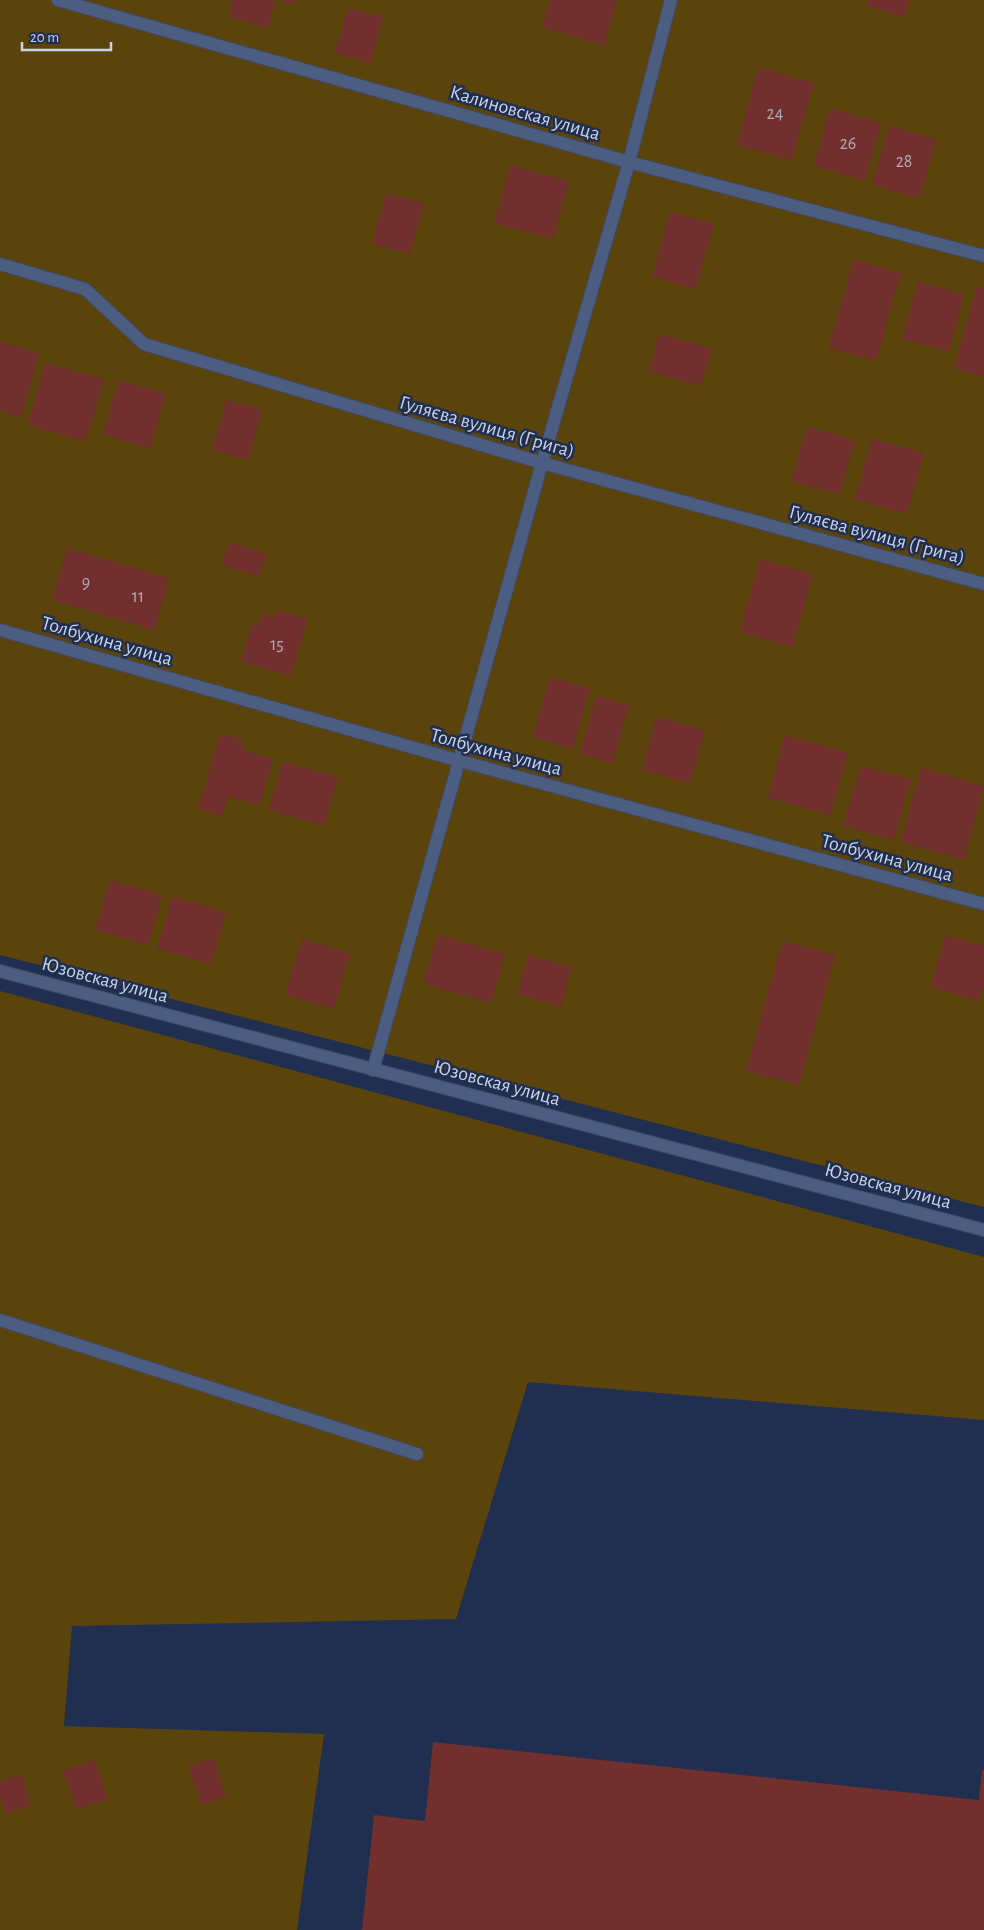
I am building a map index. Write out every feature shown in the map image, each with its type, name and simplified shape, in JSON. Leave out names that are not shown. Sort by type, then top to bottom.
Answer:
[{"type":"lane","name":"Калиновская улица","points":[[58,0],[629,162],[984,256]]},
{"type":"lane","points":[[373,1070],[542,463],[629,162],[671,0]]},
{"type":"lane","name":"Гуляєва вулиця (Грига)","points":[[0,264],[85,289],[144,344],[542,463],[984,584]]},
{"type":"lane","name":"Толбухина улица","points":[[0,630],[460,761],[984,904]]},
{"type":"lane","name":"Юзовская улица","points":[[0,971],[984,1230]]},
{"type":"lane","points":[[0,1320],[417,1454]]},
{"type":"shaded area","points":[[0,0],[984,0],[984,1207],[0,955]]},
{"type":"shaded area","points":[[0,991],[984,1257],[984,1420],[528,1382],[456,1619],[72,1626],[64,1726],[324,1734],[297,1930],[0,1930]]},
{"type":"building","points":[[233,0],[275,0],[268,28],[229,17]]},
{"type":"building","points":[[279,0],[295,0],[294,5]]},
{"type":"building","points":[[550,0],[617,0],[605,45],[542,27]]},
{"type":"building","points":[[868,0],[910,0],[905,17],[866,6]]},
{"type":"building","points":[[348,8],[383,17],[371,63],[335,53]]},
{"type":"building","points":[[758,68],[814,83],[792,160],[737,145]]},
{"type":"building","points":[[830,108],[881,123],[865,180],[814,166]]},
{"type":"building","points":[[889,126],[936,139],[920,198],[872,185]]},
{"type":"building","points":[[510,165],[569,181],[553,239],[494,223]]},
{"type":"building","points":[[386,193],[424,203],[410,254],[372,244]]},
{"type":"building","points":[[670,212],[714,224],[696,289],[652,277]]},
{"type":"building","points":[[853,260],[901,273],[876,361],[829,348]]},
{"type":"building","points":[[918,282],[964,294],[949,351],[902,339]]},
{"type":"building","points":[[977,286],[984,288],[984,377],[954,369]]},
{"type":"building","points":[[659,334],[712,348],[701,386],[649,372]]},
{"type":"building","points":[[0,342],[39,353],[21,417],[0,411]]},
{"type":"building","points":[[45,363],[104,379],[86,441],[28,425]]},
{"type":"building","points":[[119,380],[166,394],[150,448],[103,435]]},
{"type":"building","points":[[226,400],[262,410],[248,460],[212,450]]},
{"type":"building","points":[[807,427],[855,440],[840,494],[792,481]]},
{"type":"building","points":[[872,439],[924,453],[907,514],[855,500]]},
{"type":"building","points":[[229,543],[266,553],[260,576],[222,566]]},
{"type":"building","points":[[67,548],[169,578],[155,630],[52,600]]},
{"type":"building","points":[[760,559],[813,574],[792,647],[740,632]]},
{"type":"building","points":[[278,610],[308,619],[291,676],[241,661],[252,623],[259,626],[262,613],[276,617]]},
{"type":"building","points":[[550,677],[590,688],[573,749],[533,737]]},
{"type":"building","points":[[596,696],[629,705],[613,763],[580,754]]},
{"type":"building","points":[[656,717],[705,730],[690,783],[642,770]]},
{"type":"building","points":[[220,733],[244,740],[241,750],[273,759],[260,805],[228,796],[222,816],[198,809]]},
{"type":"building","points":[[785,735],[848,753],[830,815],[768,798]]},
{"type":"building","points":[[283,762],[338,777],[324,826],[269,810]]},
{"type":"building","points":[[861,766],[911,779],[894,840],[843,826]]},
{"type":"building","points":[[921,768],[984,786],[964,860],[901,842]]},
{"type":"building","points":[[110,880],[162,895],[148,945],[95,930]]},
{"type":"building","points":[[172,897],[226,912],[211,964],[157,949]]},
{"type":"building","points":[[437,935],[505,954],[491,1003],[423,984]]},
{"type":"building","points":[[945,935],[984,946],[984,985],[980,1001],[931,987]]},
{"type":"building","points":[[302,939],[350,953],[334,1009],[285,995]]},
{"type":"building","points":[[782,941],[835,955],[799,1085],[746,1071]]},
{"type":"building","points":[[528,955],[572,967],[561,1006],[518,994]]},
{"type":"building","points":[[433,1742],[979,1800],[982,1770],[984,1770],[984,1930],[362,1930],[374,1815],[425,1821]]},
{"type":"building","points":[[214,1758],[226,1797],[201,1805],[189,1766]]},
{"type":"building","points":[[95,1760],[108,1799],[76,1809],[63,1770]]},
{"type":"building","points":[[22,1774],[31,1805],[6,1814],[0,1796],[0,1781]]}]
